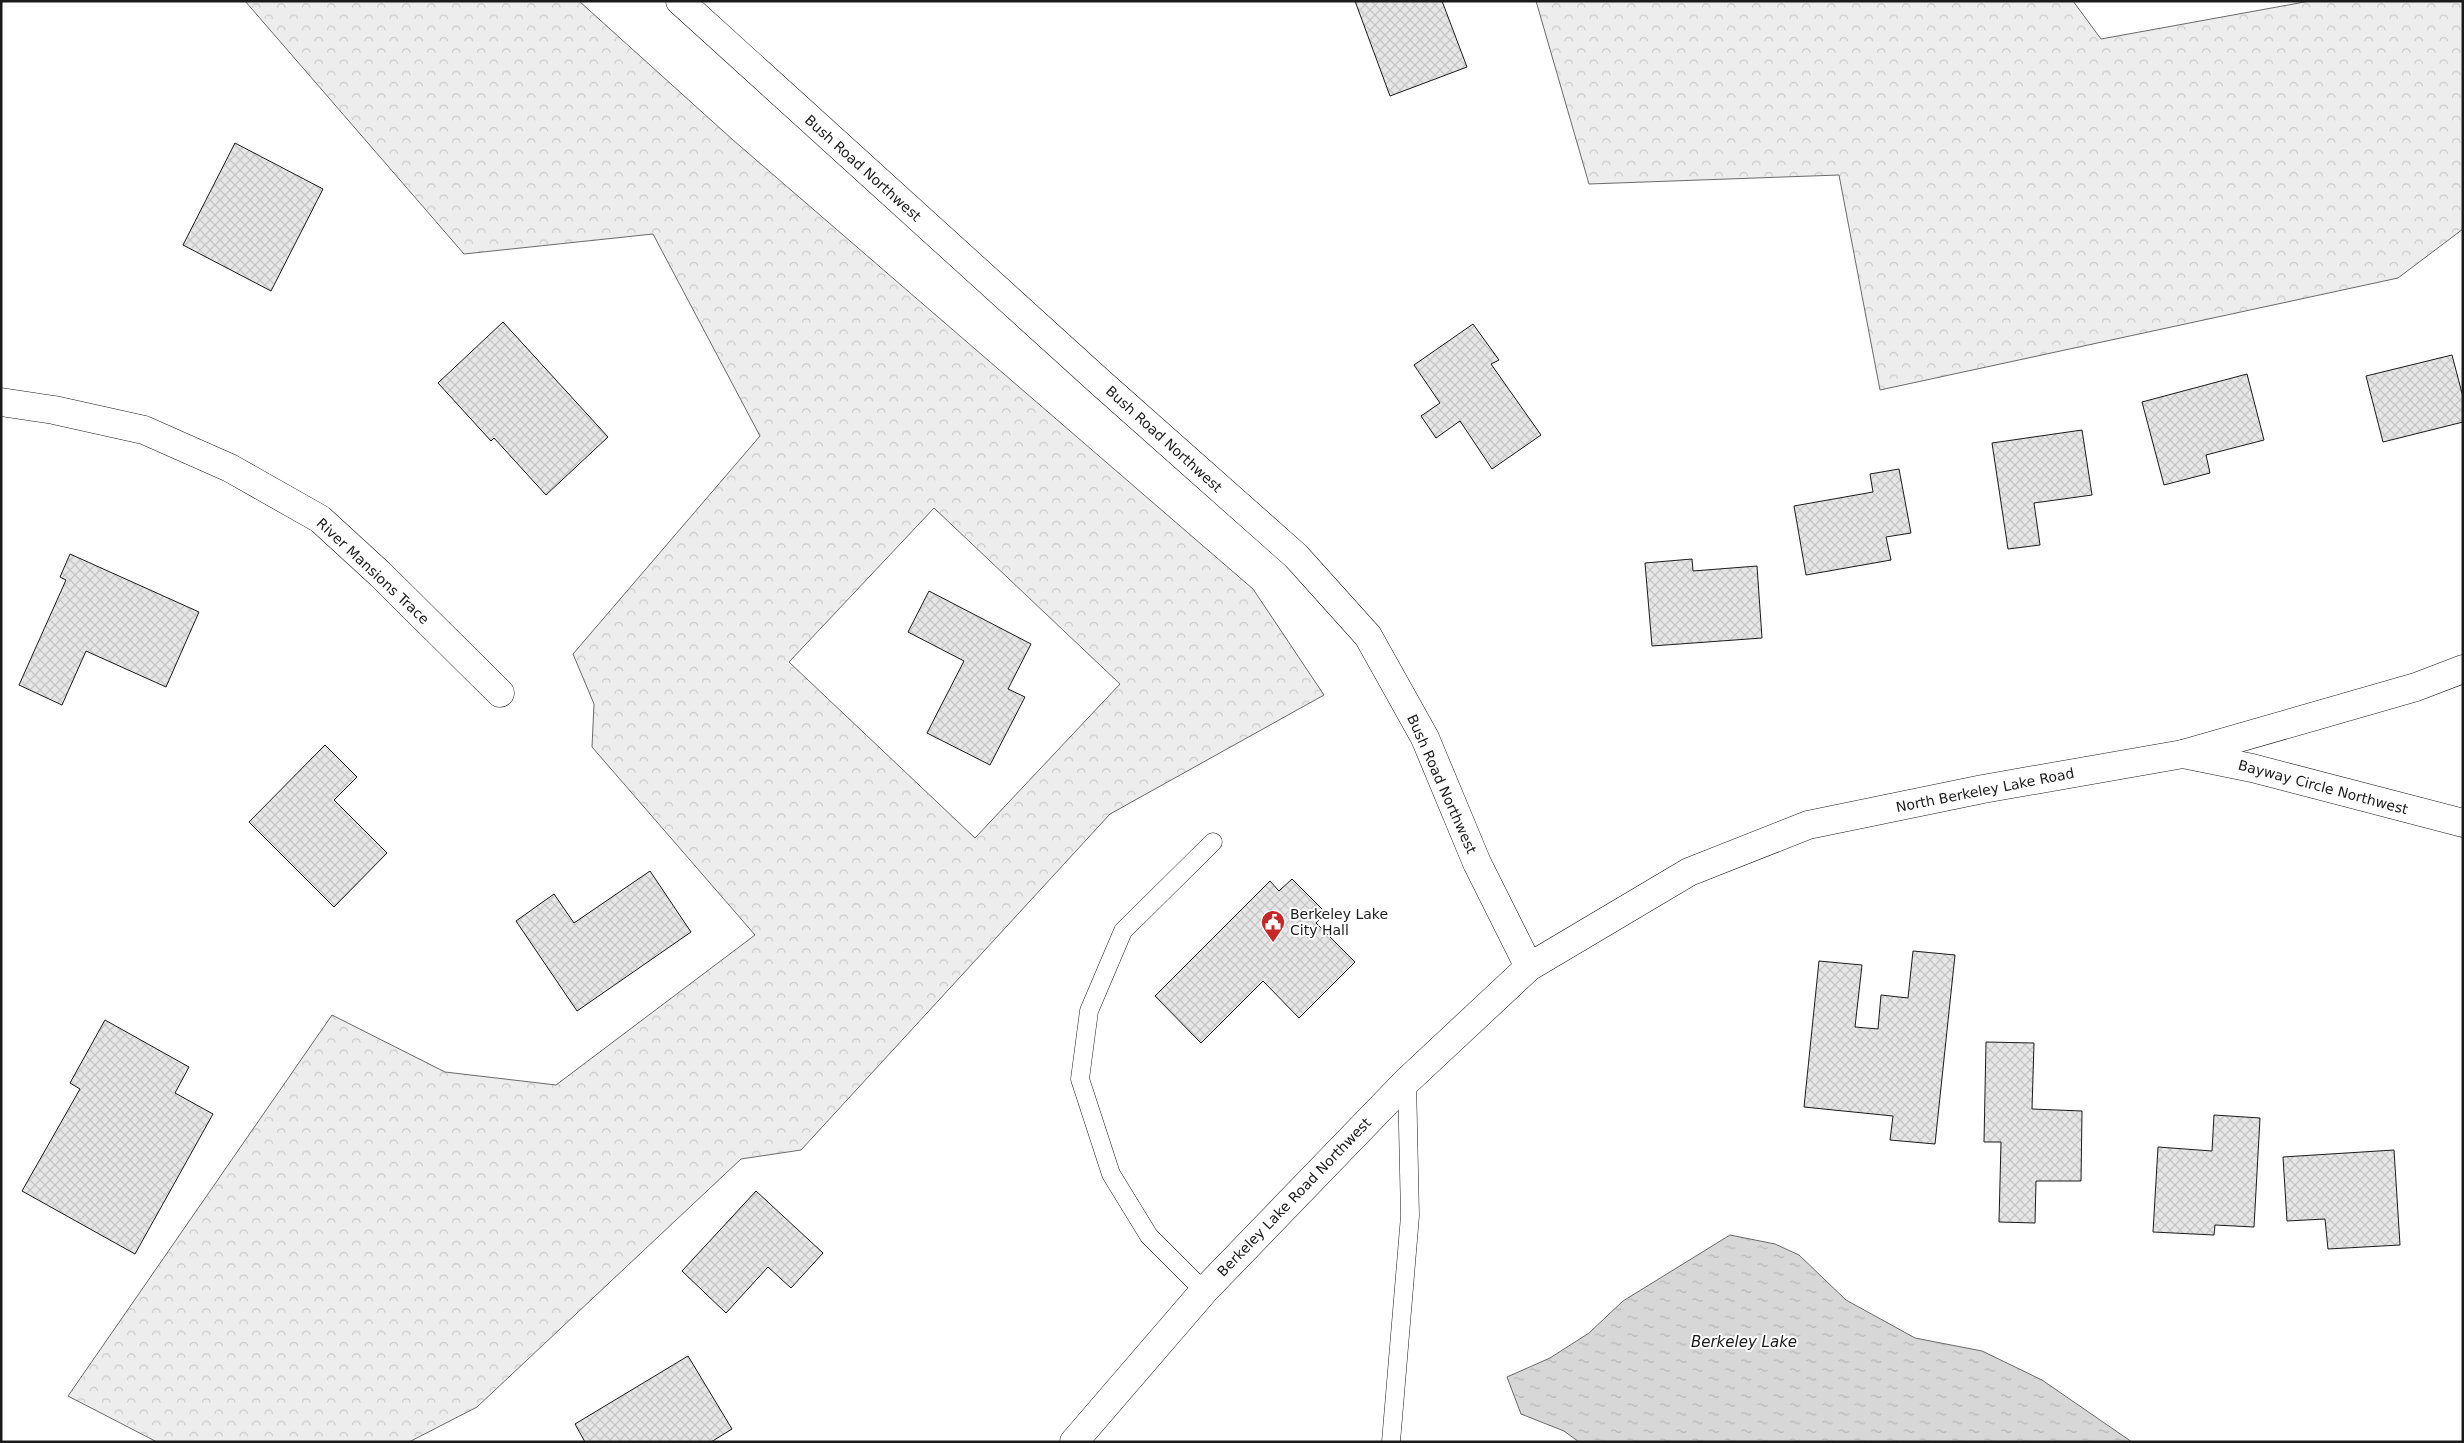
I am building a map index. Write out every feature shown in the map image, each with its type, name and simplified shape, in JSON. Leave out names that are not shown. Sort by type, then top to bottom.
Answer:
[{"type":"street","name":"Bush Road Northwest","points":[[680,1],[1079,363],[1296,556],[1368,636],[1425,738],[1477,862],[1530,967]]},
{"type":"street","name":"River Mansions Trace","points":[[1,402],[54,410],[144,430],[230,468],[320,519],[380,574],[500,693]]},
{"type":"street","name":"North Berkeley Lake Road","points":[[1530,967],[1689,872],[1808,825],[1984,789],[2184,754],[2416,687],[2463,669]]},
{"type":"street","name":"Bayway Circle Northwest","points":[[2184,754],[2252,768],[2463,823]]},
{"type":"street","name":"Berkeley Lake Road Northwest","points":[[1074,1442],[1204,1291],[1407,1082],[1530,967]]},
{"type":"lane","points":[[1204,1291],[1149,1236],[1111,1174],[1080,1079],[1089,1012],[1123,930],[1213,842]]},
{"type":"lane","points":[[1391,1442],[1410,1216],[1407,1082]]},
{"type":"green space","points":[[245,1],[579,1],[733,140],[1253,589],[1324,695],[1110,814],[801,1150],[741,1159],[477,1407],[409,1442],[157,1442],[68,1396],[332,1015],[445,1072],[556,1085],[755,935],[592,747],[594,704],[573,654],[760,436],[653,234],[464,254]],"holes":[[[934,508],[1120,684],[975,838],[789,662]]]},
{"type":"green space","points":[[1536,1],[2073,1],[2101,39],[2310,1],[2463,1],[2463,229],[2398,278],[1880,390],[1839,175],[1589,184]]},
{"type":"water","name":"Berkeley Lake","points":[[1730,1235],[1775,1244],[1799,1255],[1846,1300],[1915,1338],[1982,1351],[2042,1380],[2132,1442],[1579,1442],[1564,1431],[1521,1414],[1507,1377],[1550,1358],[1589,1333],[1623,1301]]},
{"type":"building","points":[[1355,1],[1442,1],[1467,67],[1390,96]]},
{"type":"building","points":[[235,143],[323,189],[271,291],[183,245]]},
{"type":"building","points":[[503,322],[608,437],[546,495],[494,438],[491,441],[438,383]]},
{"type":"building","points":[[1473,324],[1499,360],[1491,364],[1541,435],[1492,469],[1460,421],[1436,438],[1421,416],[1440,403],[1414,365]]},
{"type":"building","points":[[2452,355],[2463,397],[2463,422],[2383,442],[2366,376]]},
{"type":"building","points":[[2247,374],[2264,440],[2206,455],[2210,473],[2164,485],[2142,402]]},
{"type":"building","points":[[2082,430],[2092,495],[2034,503],[2040,545],[2008,549],[1992,443]]},
{"type":"building","points":[[1899,469],[1911,533],[1886,537],[1891,560],[1806,575],[1794,506],[1873,492],[1870,474]]},
{"type":"building","points":[[70,554],[199,612],[166,687],[86,651],[62,705],[19,685],[66,580],[60,577]]},
{"type":"building","points":[[1692,559],[1693,571],[1757,566],[1762,638],[1652,646],[1645,563]]},
{"type":"building","points":[[929,591],[1031,644],[1008,689],[1025,697],[990,765],[927,733],[964,661],[908,632]]},
{"type":"building","points":[[325,745],[357,777],[334,800],[387,853],[334,907],[249,822]]},
{"type":"building","points":[[650,871],[691,932],[577,1011],[516,921],[554,894],[574,923]]},
{"type":"building","points":[[1292,879],[1326,913],[1316,923],[1355,962],[1299,1018],[1263,981],[1201,1043],[1155,996],[1270,881],[1279,891]]},
{"type":"building","points":[[1913,951],[1955,955],[1935,1144],[1890,1140],[1893,1116],[1804,1107],[1819,961],[1862,965],[1855,1027],[1878,1029],[1881,995],[1908,998]]},
{"type":"building","points":[[105,1020],[189,1067],[175,1093],[213,1114],[135,1254],[22,1191],[80,1089],[70,1083]]},
{"type":"building","points":[[1986,1042],[2034,1043],[2032,1109],[2082,1111],[2081,1181],[2036,1181],[2035,1223],[1999,1222],[2001,1142],[1984,1142]]},
{"type":"building","points":[[2214,1115],[2260,1118],[2254,1227],[2215,1225],[2214,1235],[2153,1232],[2158,1147],[2212,1151]]},
{"type":"building","points":[[2394,1150],[2400,1245],[2328,1249],[2325,1219],[2287,1221],[2283,1157]]},
{"type":"building","points":[[756,1191],[823,1253],[791,1288],[768,1267],[726,1313],[682,1271]]},
{"type":"building","points":[[688,1356],[732,1429],[711,1442],[585,1442],[575,1424]]},
{"type":"place","name":"Berkeley Lake City Hall","points":[[1273,943]]}]
